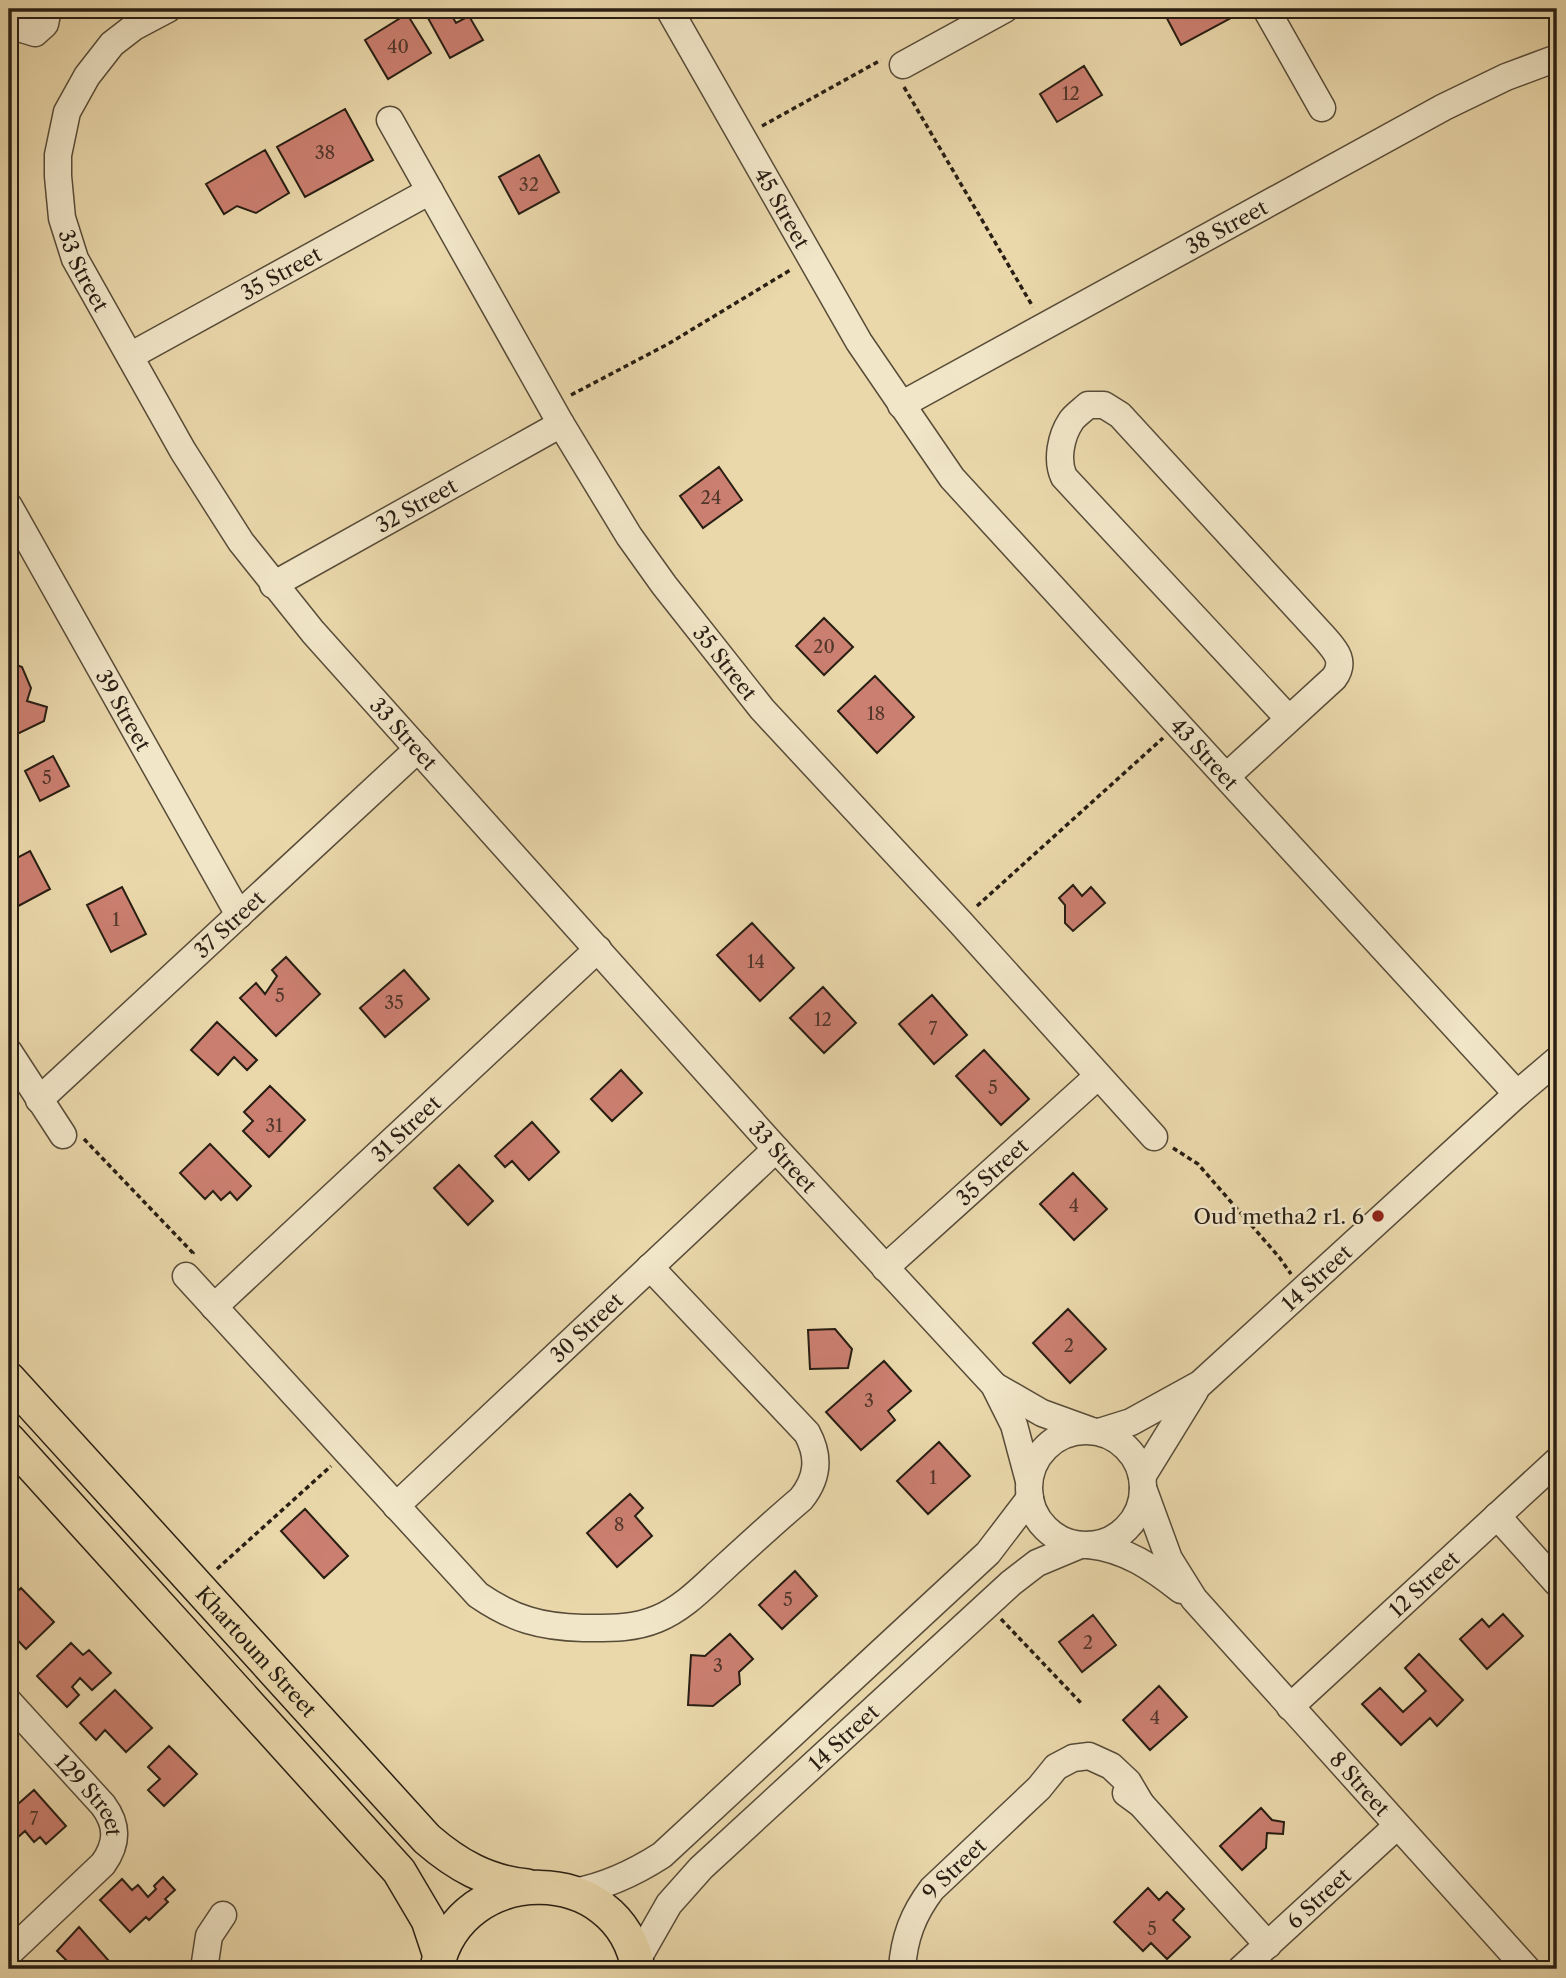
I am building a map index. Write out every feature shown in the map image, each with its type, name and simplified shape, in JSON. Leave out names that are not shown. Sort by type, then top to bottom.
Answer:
[{"type":"main road","name":"Khartoum Street","points":[[9,1379],[427,1839],[460,1865],[480,1875],[511,1885],[551,1887],[574,1892]]},
{"type":"main road","name":"Khartoum Street","points":[[9,1440],[398,1871],[428,1920],[438,1963]]},
{"type":"main road","points":[[438,1963],[450,1935],[474,1909],[504,1892],[527,1886]]},
{"type":"main road","points":[[574,1892],[595,1903],[613,1919],[628,1938],[638,1965]]},
{"type":"street","points":[[9,11],[22,29],[35,33],[45,24],[48,9]]},
{"type":"street","name":"45 Street","points":[[669,9],[859,342],[901,405]]},
{"type":"street","points":[[902,74],[1005,9]]},
{"type":"street","points":[[1266,9],[1322,108]]},
{"type":"street","name":"33 Street","points":[[155,12],[112,44],[86,76],[67,113],[58,155],[59,197],[75,259],[210,497],[273,585],[775,1149],[994,1385],[1014,1425],[1030,1489]]},
{"type":"street","name":"38 Street","points":[[901,405],[1475,91],[1557,58]]},
{"type":"street","name":"35 Street","points":[[390,120],[556,415],[629,536],[762,709],[960,922],[1154,1138]]},
{"type":"street","name":"35 Street","points":[[130,356],[430,191]]},
{"type":"street","name":"43 Street","points":[[901,405],[928,445],[975,504],[1517,1094]]},
{"type":"street","points":[[1227,776],[1289,719],[1337,674],[1340,665],[1338,653],[1112,408],[1088,405],[1071,421],[1059,461],[1060,470],[1070,485],[1289,719]]},
{"type":"street","name":"32 Street","points":[[273,585],[556,415]]},
{"type":"street","name":"39 Street","points":[[9,506],[239,915]]},
{"type":"street","name":"37 Street","points":[[39,1100],[418,749]]},
{"type":"street","name":"31 Street","points":[[214,1307],[598,949]]},
{"type":"street","points":[[9,1052],[39,1100],[72,1135]]},
{"type":"street","name":"14 Street","points":[[1094,1431],[1131,1422],[1200,1384],[1557,1060]]},
{"type":"street","name":"35 Street","points":[[885,1268],[1098,1076]]},
{"type":"street","name":"30 Street","points":[[396,1506],[775,1149]]},
{"type":"street","points":[[185,1268],[214,1307],[478,1595],[519,1618],[554,1627],[615,1628],[658,1619],[684,1604],[768,1528],[795,1485],[800,1457],[792,1430],[776,1402],[650,1267]]},
{"type":"street","name":"14 Street","points":[[1142,1482],[1200,1384]]},
{"type":"street","name":"33 Street","points":[[994,1385],[1042,1413],[1094,1431]]},
{"type":"street","points":[[1094,1431],[1114,1438],[1127,1448],[1137,1461],[1142,1482],[1140,1505],[1133,1520],[1114,1537],[1085,1545],[1065,1541],[1052,1534],[1034,1512],[1030,1489],[1034,1464],[1050,1444],[1072,1432],[1094,1431]]},
{"type":"street","name":"12 Street","points":[[1290,1707],[1557,1461]]},
{"type":"street","name":"8 Street","points":[[1142,1482],[1169,1559],[1194,1599],[1527,1969]]},
{"type":"street","name":"14 Street","points":[[574,1892],[592,1889],[626,1877],[678,1841],[989,1553],[1030,1489]]},
{"type":"street","points":[[1497,1516],[1557,1583]]},
{"type":"street","name":"14 Street","points":[[638,1965],[669,1904],[701,1868],[987,1605],[1037,1563],[1085,1545]]},
{"type":"street","name":"8 Street","points":[[1085,1545],[1104,1546],[1140,1561],[1194,1599]]},
{"type":"street","name":"129 Street","points":[[9,1702],[103,1805],[113,1821],[116,1838],[103,1864],[9,1952]]},
{"type":"street","name":"9 Street","points":[[902,1969],[910,1926],[932,1889],[1040,1788],[1066,1775],[1086,1772],[1105,1777],[1141,1804],[1268,1945]]},
{"type":"street","name":"6 Street","points":[[1241,1969],[1397,1826]]},
{"type":"street","points":[[204,1969],[209,1936],[223,1915]]},
{"type":"path","points":[[742,138],[878,62],[892,59],[1044,327]]},
{"type":"path","points":[[556,415],[667,344],[811,258]]},
{"type":"path","points":[[960,922],[1179,724]]},
{"type":"path","points":[[72,1135],[193,1253],[185,1268]]},
{"type":"path","points":[[1154,1138],[1198,1164],[1279,1257],[1303,1289]]},
{"type":"path","points":[[197,1587],[347,1452]]},
{"type":"path","points":[[987,1605],[1081,1703]]},
{"type":"building","points":[[423,9],[448,9],[456,23],[469,16],[483,40],[450,58]]},
{"type":"building","points":[[1162,9],[1246,9],[1246,10],[1181,45]]},
{"type":"building","points":[[407,14],[431,53],[388,79],[365,40]]},
{"type":"building","points":[[1084,66],[1102,95],[1057,122],[1040,94]]},
{"type":"building","points":[[345,109],[373,160],[305,197],[277,147]]},
{"type":"building","points":[[265,150],[289,193],[256,213],[237,206],[224,214],[206,184]]},
{"type":"building","points":[[539,155],[559,192],[519,214],[499,177]]},
{"type":"building","points":[[719,467],[742,500],[703,528],[680,496]]},
{"type":"building","points":[[824,618],[853,647],[824,675],[796,646]]},
{"type":"building","points":[[9,662],[22,667],[31,688],[27,701],[47,707],[44,721],[9,738]]},
{"type":"building","points":[[875,676],[914,717],[877,753],[838,711]]},
{"type":"building","points":[[53,756],[69,786],[40,801],[25,771]]},
{"type":"building","points":[[30,851],[50,889],[9,911],[9,862]]},
{"type":"building","points":[[1073,885],[1082,896],[1091,887],[1105,903],[1073,931],[1065,923],[1065,905],[1059,898]]},
{"type":"building","points":[[122,887],[146,934],[111,952],[87,905]]},
{"type":"building","points":[[752,923],[794,968],[760,1001],[717,955]]},
{"type":"building","points":[[286,957],[320,994],[276,1036],[240,998],[256,983],[265,994],[277,976],[272,970]]},
{"type":"building","points":[[404,970],[429,999],[385,1037],[360,1008]]},
{"type":"building","points":[[823,987],[856,1023],[824,1053],[790,1018]]},
{"type":"building","points":[[932,995],[967,1035],[934,1064],[899,1024]]},
{"type":"building","points":[[217,1022],[257,1060],[247,1070],[234,1057],[218,1075],[191,1050]]},
{"type":"building","points":[[984,1050],[1029,1099],[1001,1125],[956,1076]]},
{"type":"building","points":[[621,1070],[642,1093],[612,1121],[591,1099]]},
{"type":"building","points":[[270,1086],[305,1120],[269,1157],[243,1131],[253,1121],[244,1112]]},
{"type":"building","points":[[532,1122],[559,1152],[529,1180],[512,1161],[505,1167],[495,1156]]},
{"type":"building","points":[[210,1144],[251,1186],[237,1200],[230,1192],[221,1200],[213,1191],[205,1199],[180,1173]]},
{"type":"building","points":[[459,1165],[493,1201],[468,1225],[434,1188]]},
{"type":"building","points":[[1073,1173],[1107,1209],[1074,1240],[1040,1204]]},
{"type":"building","points":[[1068,1309],[1106,1349],[1070,1383],[1033,1343]]},
{"type":"building","points":[[835,1329],[852,1349],[848,1368],[810,1369],[808,1330]]},
{"type":"building","points":[[884,1361],[911,1391],[888,1411],[895,1420],[861,1450],[826,1412]]},
{"type":"building","points":[[939,1442],[970,1476],[928,1514],[897,1481]]},
{"type":"building","points":[[630,1494],[643,1508],[635,1516],[652,1536],[617,1567],[587,1533]]},
{"type":"building","points":[[305,1509],[348,1556],[324,1578],[281,1531]]},
{"type":"building","points":[[795,1571],[817,1596],[782,1629],[759,1605]]},
{"type":"building","points":[[21,1588],[54,1622],[26,1649],[9,1631],[9,1600]]},
{"type":"building","points":[[1503,1614],[1523,1636],[1487,1669],[1460,1639],[1482,1619],[1489,1627]]},
{"type":"building","points":[[1093,1615],[1116,1645],[1082,1672],[1059,1642]]},
{"type":"building","points":[[730,1634],[753,1659],[739,1672],[740,1684],[713,1706],[688,1705],[691,1655],[705,1656]]},
{"type":"building","points":[[71,1643],[83,1655],[89,1650],[111,1673],[92,1690],[80,1678],[72,1687],[79,1695],[67,1707],[37,1676]]},
{"type":"building","points":[[1419,1654],[1463,1700],[1437,1726],[1430,1718],[1401,1745],[1362,1704],[1380,1688],[1403,1712],[1426,1691],[1405,1668]]},
{"type":"building","points":[[1159,1686],[1187,1717],[1150,1750],[1123,1720]]},
{"type":"building","points":[[115,1690],[152,1728],[126,1752],[105,1730],[96,1740],[80,1723]]},
{"type":"building","points":[[169,1746],[197,1774],[164,1806],[148,1790],[160,1779],[148,1767]]},
{"type":"building","points":[[34,1790],[66,1826],[46,1844],[40,1837],[34,1842],[25,1831],[9,1845],[9,1812]]},
{"type":"building","points":[[1261,1808],[1272,1820],[1284,1822],[1283,1834],[1267,1833],[1266,1848],[1242,1870],[1220,1846]]},
{"type":"building","points":[[163,1877],[175,1890],[165,1899],[168,1902],[149,1920],[146,1917],[130,1932],[100,1900],[122,1879],[132,1890],[138,1885],[148,1897]]},
{"type":"building","points":[[1148,1888],[1159,1900],[1167,1892],[1184,1909],[1173,1920],[1190,1937],[1167,1959],[1151,1943],[1143,1951],[1114,1922]]},
{"type":"building","points":[[79,1927],[116,1969],[95,1969],[90,1964],[84,1969],[58,1969],[67,1961],[57,1951]]},
{"type":"place","name":"Oud metha2 r1. 6","points":[[1378,1216]]}]
